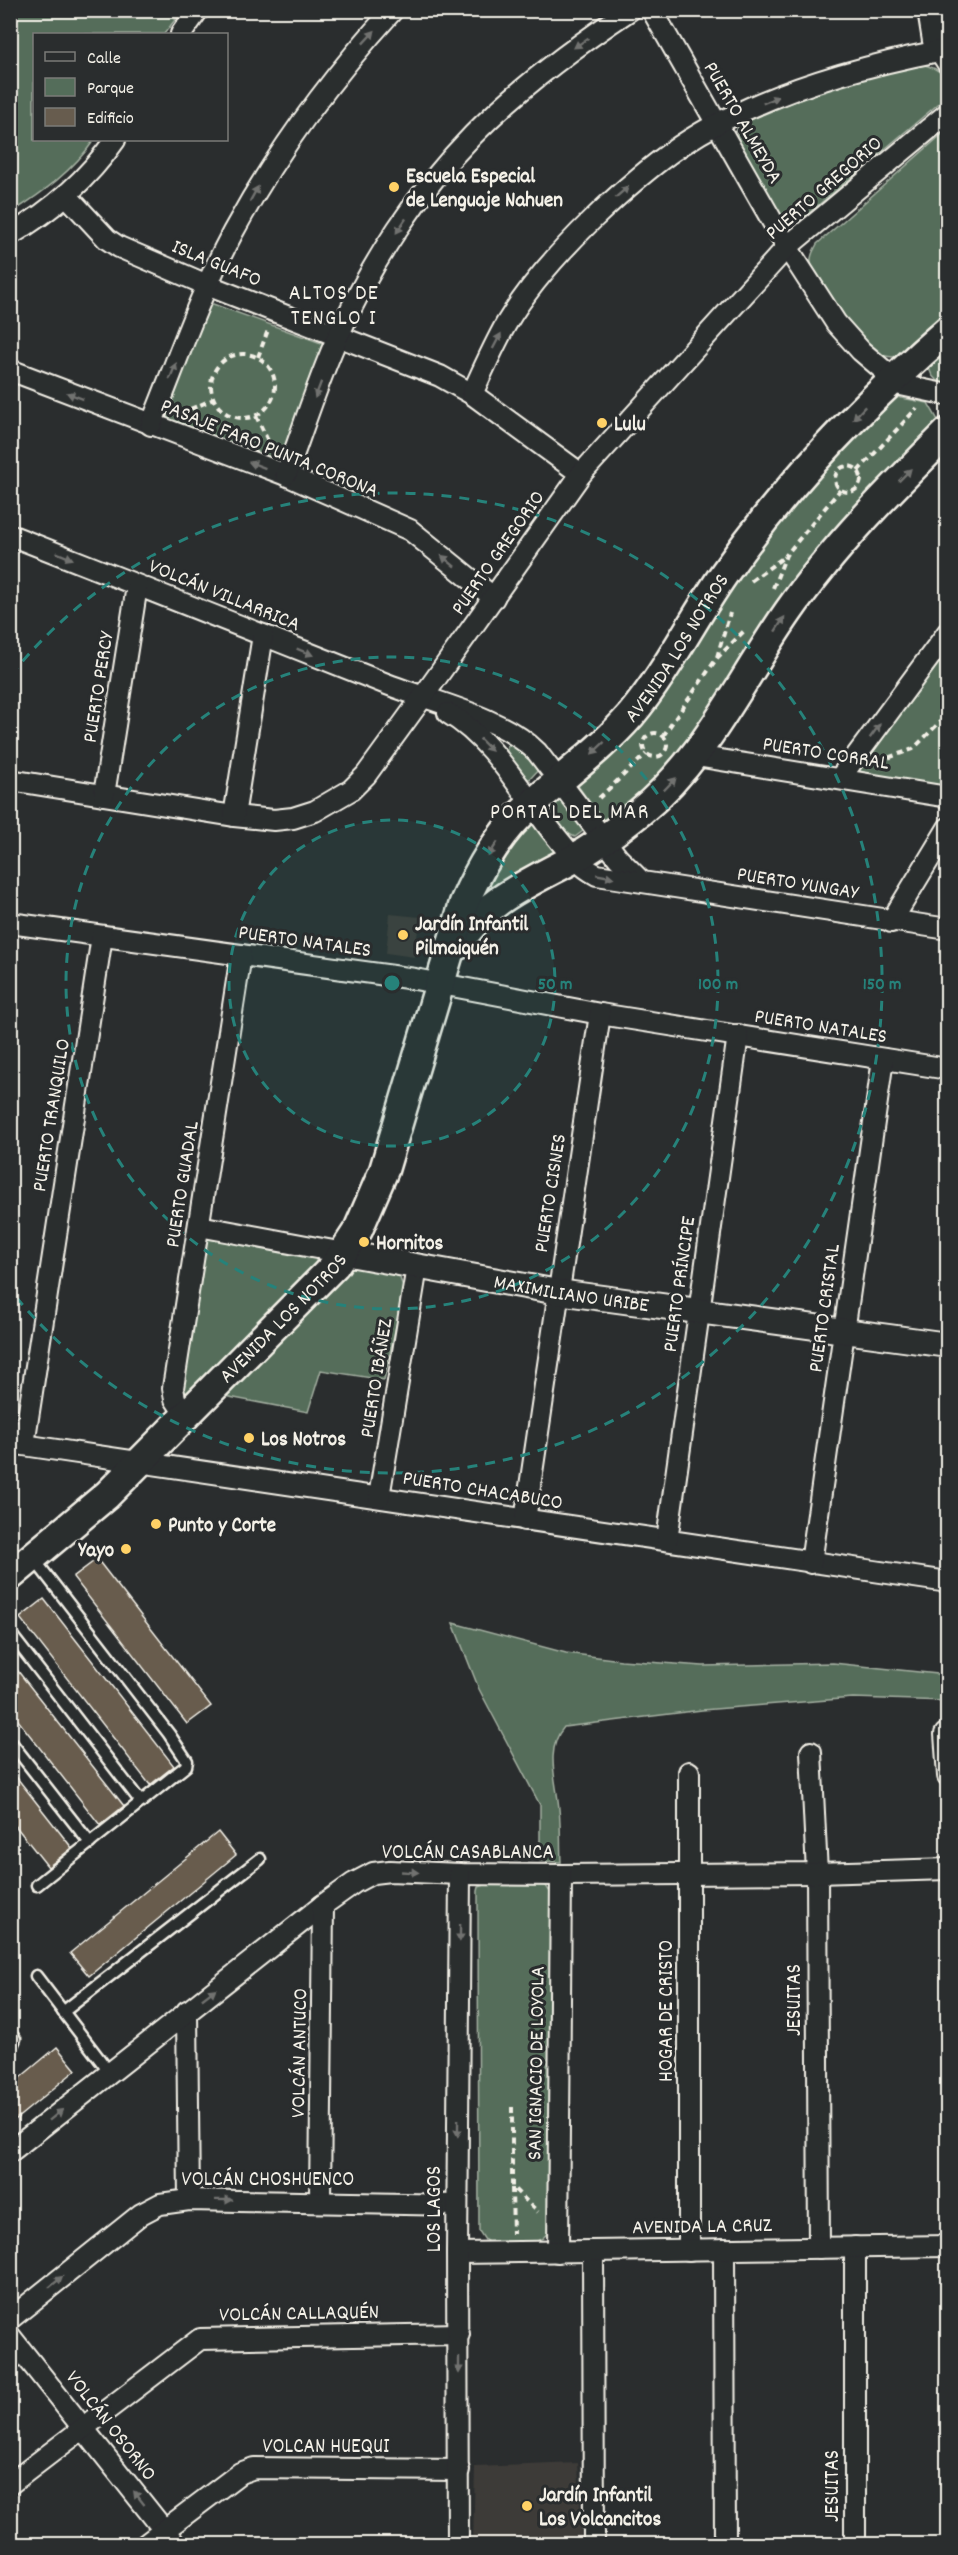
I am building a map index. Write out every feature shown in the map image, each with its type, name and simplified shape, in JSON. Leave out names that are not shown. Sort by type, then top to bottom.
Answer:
[{"type":"main road","name":"AVENIDA LOS NOTROS","points":[[10,1576],[84,1517],[306,1296],[344,1253],[358,1230],[384,1170],[459,921],[476,878],[497,841],[531,805],[597,748],[636,709],[659,677],[723,575],[791,486],[892,379],[948,330]]},
{"type":"main road","name":"AVENIDA LOS NOTROS","points":[[440,985],[455,950],[474,922],[509,894],[604,840],[664,791],[696,756],[809,582],[876,504],[948,432]]},
{"type":"street","points":[[182,33],[198,10]]},
{"type":"street","points":[[151,425],[207,285],[238,223],[292,135],[326,88],[393,10]]},
{"type":"street","points":[[286,475],[338,335],[360,292],[411,210],[472,135],[538,76],[630,10]]},
{"type":"street","name":"PUERTO ALMEYDA","points":[[652,10],[787,247],[836,323],[861,351],[892,379],[901,385],[940,394]]},
{"type":"street","points":[[472,394],[507,322],[559,253],[646,171],[682,145],[718,125],[756,106],[834,76],[943,57],[930,29],[928,10]]},
{"type":"street","name":"PUERTO GREGORIO","points":[[10,780],[234,816],[274,820],[293,818],[332,803],[351,790],[366,775],[581,474],[787,247],[948,113]]},
{"type":"street","points":[[10,235],[67,196],[95,168],[114,141]]},
{"type":"street","name":"ISLA GUAFO","points":[[67,196],[107,239],[118,247],[207,285],[432,372],[472,394],[581,474]]},
{"type":"street","name":"PASAJE FARO PUNTA CORONA","points":[[10,369],[286,475],[410,530],[494,598]]},
{"type":"street","name":"VOLCÁN VILLARRICA","points":[[11,541],[137,585],[422,698],[486,720],[523,738],[604,840]]},
{"type":"street","name":"PUERTO PERCY","points":[[104,795],[137,585]]},
{"type":"street","points":[[840,778],[948,632]]},
{"type":"street","points":[[234,816],[263,635]]},
{"type":"street","name":"VOLCÁN VILLARRICA","points":[[422,698],[453,716],[493,750],[531,805],[574,858]]},
{"type":"street","name":"PUERTO CORRAL","points":[[696,756],[948,797]]},
{"type":"street","points":[[891,922],[948,828]]},
{"type":"street","points":[[604,840],[640,881]]},
{"type":"street","name":"PUERTO YUNGAY","points":[[574,858],[586,870],[597,875],[948,929]]},
{"type":"street","name":"PUERTO NATALES","points":[[10,923],[440,985],[600,1014],[948,1069]]},
{"type":"street","name":"PUERTO TRANQUILO","points":[[17,1443],[102,936]]},
{"type":"street","name":"PUERTO GUADAL","points":[[187,1416],[175,1399],[173,1388],[241,955]]},
{"type":"street","name":"PUERTO CISNES","points":[[525,1520],[600,1014]]},
{"type":"street","name":"PUERTO PRÍNCIPE","points":[[667,1539],[738,1035]]},
{"type":"street","name":"PUERTO CRISTAL","points":[[811,1563],[883,1059]]},
{"type":"street","name":"MAXIMILIANO URIBE","points":[[199,1226],[558,1292],[948,1345]]},
{"type":"street","name":"PUERTO IBÁÑEZ","points":[[379,1497],[417,1267]]},
{"type":"street","name":"PUERTO CHACABUCO","points":[[17,1443],[948,1582]]},
{"type":"street","points":[[945,1734],[948,1776]]},
{"type":"street","name":"JESUITAS","points":[[811,1752],[817,1874],[819,2248]]},
{"type":"street","name":"HOGAR DE CRISTO","points":[[689,1772],[689,2250]]},
{"type":"street","name":"VOLCÁN CASABLANCA","points":[[10,2152],[323,1905],[354,1883],[373,1873],[390,1871],[561,1875],[817,1874],[948,1869]]},
{"type":"street","name":"LOS LAGOS","points":[[458,2544],[457,2205],[460,1874]]},
{"type":"street","name":"SAN IGNACIO DE LOYOLA","points":[[558,2252],[561,1875]]},
{"type":"street","name":"VOLCÁN ANTUCO","points":[[320,2201],[323,1905]]},
{"type":"street","points":[[187,2012],[189,2200]]},
{"type":"street","name":"VOLCÁN CHOSHUENCO","points":[[10,2319],[141,2214],[160,2204],[189,2200],[457,2205]]},
{"type":"street","name":"AVENIDA LA CRUZ","points":[[457,2253],[948,2246]]},
{"type":"street","name":"JESUITAS","points":[[855,2247],[855,2544]]},
{"type":"street","points":[[724,2249],[725,2544]]},
{"type":"street","points":[[593,2251],[594,2544]]},
{"type":"street","name":"VOLCÁN CALLAQUÉN","points":[[10,2484],[192,2343],[206,2337],[459,2334]]},
{"type":"street","name":"VOLCÁN OSORNO","points":[[10,2336],[170,2537]]},
{"type":"street","name":"VOLCAN HUEQUI","points":[[146,2544],[170,2537],[240,2473],[254,2468],[459,2470]]},
{"type":"lane","points":[[33,1558],[186,1756],[186,1766],[37,1885]]},
{"type":"lane","points":[[10,1633],[141,1802]]},
{"type":"lane","points":[[10,1741],[90,1843]]},
{"type":"lane","points":[[63,2012],[260,1858]]},
{"type":"lane","points":[[36,1976],[110,2073]]},
{"type":"lane","points":[[10,2033],[15,2039],[10,2050]]},
{"type":"path","points":[[258,357],[275,311]]},
{"type":"path","points":[[244,354],[258,357],[273,373],[276,387],[272,401],[262,412],[249,418],[228,415],[217,406],[212,392],[214,371],[230,356],[244,354]]},
{"type":"path","points":[[858,471],[940,394]]},
{"type":"path","points":[[850,466],[858,471],[861,479],[858,487],[850,492],[840,490],[835,481],[838,471],[850,466]]},
{"type":"path","points":[[746,584],[786,555],[840,490]]},
{"type":"path","points":[[771,595],[786,555]]},
{"type":"path","points":[[717,658],[731,607]]},
{"type":"path","points":[[663,736],[717,658],[747,628]]},
{"type":"path","points":[[877,761],[913,749],[948,714]]},
{"type":"path","points":[[657,732],[663,736],[668,744],[664,753],[655,757],[646,754],[642,745],[647,736],[657,732]]},
{"type":"path","points":[[599,798],[646,754]]},
{"type":"path","points":[[512,2107],[513,2252]]},
{"type":"path","points":[[512,2187],[558,2231]]},
{"type":"shaded area","name":"Jardín Infantil Pilmaiquén","points":[[390,914],[420,917],[414,957],[386,953]]},
{"type":"shaded area","name":"Jardín Infantil Los Volcancitos","points":[[578,2463],[582,2544],[473,2544],[475,2467]]},
{"type":"green space","points":[[11,10],[182,11],[165,33],[33,33],[33,141],[93,141],[77,162],[56,181],[11,213]]},
{"type":"green space","points":[[911,63],[934,68],[945,77],[947,90],[944,99],[803,218],[795,223],[782,219],[737,137],[737,129],[742,123],[846,81]]},
{"type":"green space","points":[[947,130],[947,316],[911,351],[901,356],[883,356],[863,345],[850,330],[818,279],[811,262],[812,255],[817,244]]},
{"type":"green space","points":[[213,304],[324,344],[326,351],[285,457],[273,462],[170,423],[164,411],[205,308]]},
{"type":"green space","points":[[947,343],[947,386],[932,375],[929,363]]},
{"type":"green space","points":[[891,396],[928,403],[938,420],[936,427],[691,749],[607,822],[600,817],[578,786],[580,778],[781,518]]},
{"type":"green space","points":[[947,650],[947,787],[861,774],[858,768]]},
{"type":"green space","points":[[509,743],[522,747],[539,769],[530,779],[524,778],[510,761],[507,752]]},
{"type":"green space","points":[[558,800],[570,808],[580,822],[583,831],[575,837],[562,827],[556,818],[553,803]]},
{"type":"green space","points":[[533,821],[558,853],[466,913],[504,845]]},
{"type":"green space","points":[[212,1236],[310,1251],[316,1259],[316,1268],[187,1398],[183,1393],[183,1384],[207,1240]]},
{"type":"green space","points":[[348,1265],[398,1272],[404,1290],[384,1380],[321,1370],[308,1412],[224,1396]]},
{"type":"green space","points":[[453,1623],[566,1653],[621,1660],[703,1666],[833,1663],[947,1675],[947,1701],[853,1698],[702,1710],[564,1727],[554,1746],[553,1756],[560,1816],[561,1862],[540,1861],[540,1805],[479,1689]]},
{"type":"green space","points":[[491,1883],[540,1885],[546,1886],[550,1892],[551,2229],[543,2238],[533,2243],[493,2245],[485,2240],[479,2231],[478,1891],[479,1887]]},
{"type":"building","points":[[97,1559],[211,1706],[187,1724],[73,1577]]},
{"type":"building","points":[[44,1599],[174,1766],[150,1785],[20,1618]]},
{"type":"building","points":[[10,1661],[124,1806],[100,1825],[10,1710]]},
{"type":"building","points":[[10,1769],[72,1848],[48,1867],[10,1819]]},
{"type":"building","points":[[218,1832],[236,1855],[89,1976],[70,1953]]},
{"type":"building","points":[[57,2047],[76,2070],[10,2124],[10,2086]]},
{"type":"place","name":"Escuela Especial de Lenguaje Nahuen","points":[[394,187]]},
{"type":"place","name":"Lulu","points":[[602,423]]},
{"type":"place","name":"Jardín Infantil Pilmaiquén","points":[[403,935]]},
{"type":"place","name":"Hornitos","points":[[364,1242]]},
{"type":"place","name":"Los Notros","points":[[249,1438]]},
{"type":"place","name":"Punto y Corte","points":[[156,1524]]},
{"type":"place","name":"Yayo","points":[[126,1549]]},
{"type":"place","name":"Jardín Infantil Los Volcancitos","points":[[527,2506]]},
{"type":"district","name":"ALTOS DE TENGLO I","points":[[334,304]]},
{"type":"district","name":"PORTAL DEL MAR","points":[[570,810]]}]
